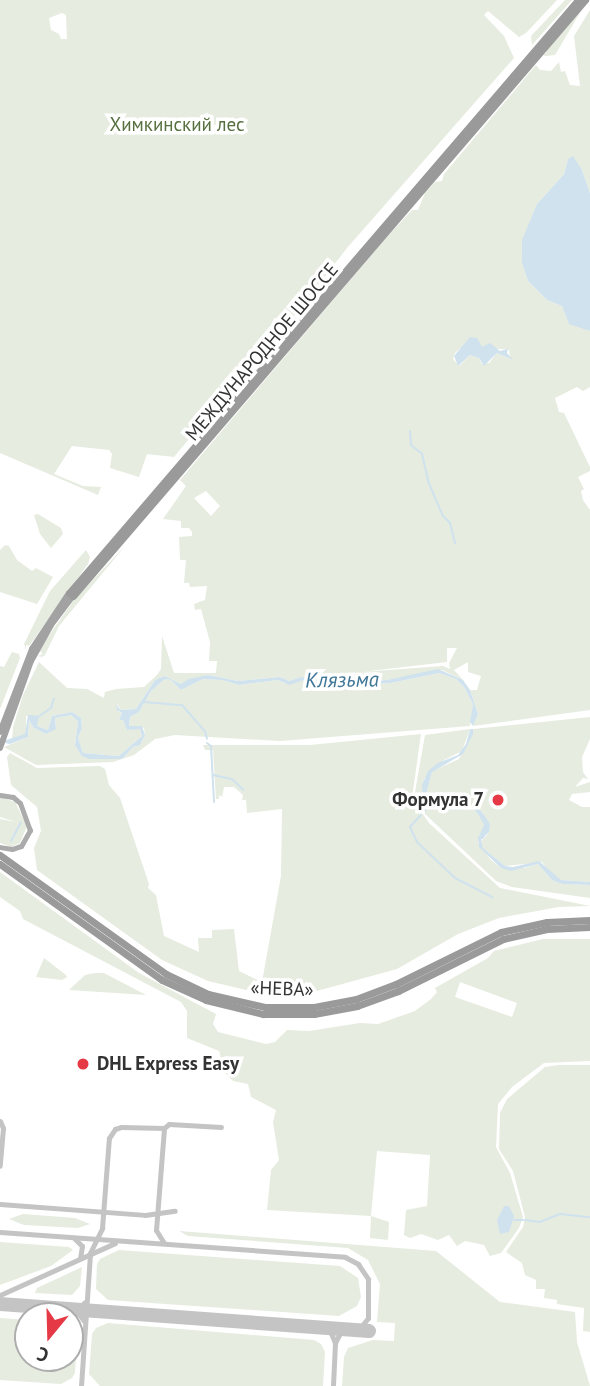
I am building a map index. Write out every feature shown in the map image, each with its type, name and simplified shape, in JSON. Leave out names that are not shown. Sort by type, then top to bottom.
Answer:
[{"type":"highway","name":"МЕЖДУНАРОДНОЕ ШОССЕ","points":[[0,748],[2,732],[29,660],[71,595],[578,0]]},
{"type":"highway","name":"МЕЖДУНАРОДНОЕ ШОССЕ","points":[[540,47],[584,0]]},
{"type":"highway","name":"«НЕВА»","points":[[0,855],[32,883],[162,980],[224,1006],[271,1014],[314,1014],[357,1006],[398,991],[503,939],[547,929],[590,927]]},
{"type":"highway","name":"«НЕВА»","points":[[0,864],[188,986],[225,999],[280,1008],[333,1004],[376,993],[501,932],[547,922],[590,920]]},
{"type":"main road","points":[[0,795],[13,797],[20,803],[30,830],[21,846],[12,849],[0,847]]},
{"type":"green space","name":"Химкинский лес","points":[[0,0],[557,0],[519,37],[488,11],[484,15],[504,36],[514,58],[347,248],[291,320],[274,318],[264,349],[174,457],[147,454],[139,477],[110,468],[112,454],[109,450],[72,446],[54,474],[83,486],[101,487],[98,495],[0,453]],"holes":[[[62,13],[66,15],[67,39],[61,39],[59,34],[51,30],[49,18]]]},
{"type":"green space","points":[[565,0],[572,0],[532,45],[531,36]]},
{"type":"green space","points":[[585,4],[555,55],[542,54],[547,53],[545,51]]},
{"type":"green space","points":[[590,10],[590,193],[582,170],[568,159],[564,174],[537,204],[523,240],[522,262],[528,281],[547,300],[562,306],[568,321],[590,331],[590,387],[583,391],[577,387],[555,398],[559,412],[564,413],[590,467],[590,471],[578,477],[584,489],[581,491],[583,500],[590,510],[590,710],[473,726],[478,714],[470,690],[477,690],[481,676],[468,672],[468,662],[454,670],[463,680],[442,670],[360,682],[301,677],[289,681],[280,677],[238,681],[208,675],[181,684],[165,676],[155,680],[136,709],[120,710],[117,703],[118,711],[122,713],[119,720],[123,720],[127,730],[140,728],[142,736],[119,756],[83,753],[78,737],[82,729],[81,718],[72,712],[52,716],[48,730],[36,726],[38,716],[26,716],[26,734],[12,740],[13,727],[23,695],[39,662],[67,688],[87,689],[104,698],[105,692],[144,687],[157,675],[161,669],[162,636],[174,673],[216,673],[217,661],[209,661],[210,642],[201,609],[195,610],[194,604],[205,600],[207,586],[190,587],[189,583],[184,583],[186,560],[180,560],[179,537],[192,536],[192,532],[189,528],[181,528],[181,521],[163,519],[186,486],[180,480],[386,238],[412,210],[418,210],[425,193],[435,182],[442,181],[444,174],[536,65],[540,70],[551,71],[559,62],[561,72],[565,71],[570,85],[580,86],[574,36]],"holes":[[[464,345],[509,350],[510,359],[497,353],[489,363],[482,364],[479,358],[470,355],[459,366],[453,359],[455,353]],[[206,491],[220,506],[211,516],[194,498]],[[447,648],[457,648],[449,663],[450,669],[443,666],[361,672],[447,662]]]},
{"type":"green space","points":[[38,514],[61,528],[63,534],[51,548],[40,534],[34,515]]},
{"type":"green space","points":[[5,545],[9,546],[17,560],[32,571],[36,568],[53,577],[37,604],[0,592],[0,550]]},
{"type":"green space","points":[[125,546],[59,626],[45,655],[38,656],[43,654],[40,651],[45,641],[74,600]]},
{"type":"green space","points":[[86,550],[90,557],[88,564],[29,646],[26,645],[26,650],[24,644],[50,591]]},
{"type":"green space","points":[[12,652],[19,654],[20,658],[0,709],[0,666],[4,667]]},
{"type":"green space","points":[[439,673],[456,679],[464,687],[473,704],[470,726],[280,741],[175,735],[155,739],[134,755],[122,759],[133,747],[140,745],[145,735],[144,728],[129,726],[130,717],[139,712],[151,691],[165,679],[171,680],[181,690],[203,679],[222,680],[239,685],[278,680],[286,684],[304,680],[357,685],[391,683]]},
{"type":"green space","points":[[71,715],[78,721],[75,745],[85,757],[122,759],[113,762],[36,765],[4,747],[28,737],[29,720],[34,728],[46,734],[56,728],[55,718]]},
{"type":"green space","name":"Формула 7","points":[[590,717],[590,739],[582,757],[583,772],[588,779],[583,778],[575,787],[590,782],[590,792],[572,794],[569,800],[582,807],[590,807],[590,882],[561,880],[551,874],[542,862],[505,866],[483,848],[481,841],[487,835],[490,825],[479,808],[441,805],[425,798],[432,771],[459,759],[473,729]]},
{"type":"green space","points":[[470,729],[462,751],[444,760],[424,779],[423,801],[445,810],[474,809],[486,825],[478,843],[501,868],[525,868],[538,864],[552,880],[562,884],[590,885],[590,898],[512,887],[496,881],[423,812],[415,792],[425,735]]},
{"type":"green space","points":[[421,734],[412,798],[429,823],[500,888],[590,906],[559,907],[499,918],[458,934],[397,969],[295,997],[277,997],[208,981],[162,960],[37,870],[34,848],[41,831],[37,807],[11,785],[7,757],[10,753],[37,768],[100,766],[105,769],[109,785],[120,798],[149,884],[148,888],[156,895],[164,936],[199,952],[198,938],[212,938],[212,930],[234,929],[239,971],[262,982],[281,876],[282,809],[247,813],[246,800],[242,800],[243,795],[234,787],[224,787],[222,797],[219,795],[219,799],[216,799],[213,750],[205,750],[203,745],[310,745]]},
{"type":"green space","points":[[0,797],[15,802],[27,826],[20,843],[11,847],[0,843],[0,819],[16,822],[0,817]]},
{"type":"green space","points":[[0,872],[139,973],[216,1014],[213,1024],[218,1032],[266,1044],[275,1042],[287,1030],[309,1031],[360,1023],[378,1024],[415,1011],[431,999],[437,992],[435,988],[488,958],[494,951],[543,939],[590,939],[590,1061],[544,1063],[512,1087],[498,1104],[496,1147],[510,1173],[523,1217],[519,1228],[501,1253],[490,1256],[484,1245],[465,1241],[457,1246],[449,1235],[438,1240],[421,1234],[410,1238],[404,1235],[406,1210],[427,1206],[430,1155],[377,1151],[371,1216],[267,1210],[271,1170],[279,1160],[273,1122],[276,1110],[251,1097],[248,1084],[233,1081],[225,1073],[219,1051],[187,1038],[187,1011],[181,1002],[23,919],[20,911],[0,897]],"holes":[[[460,982],[517,1003],[512,1017],[455,997]]]},
{"type":"green space","points":[[44,958],[67,977],[62,980],[36,977]]},
{"type":"green space","points":[[104,973],[146,995],[69,990],[85,975]]},
{"type":"green space","points":[[590,1065],[590,1332],[583,1331],[584,1308],[557,1304],[557,1300],[544,1298],[545,1289],[536,1289],[536,1280],[525,1275],[522,1263],[506,1252],[523,1227],[525,1217],[513,1171],[499,1149],[500,1113],[507,1099],[545,1067]]},
{"type":"green space","points":[[23,1214],[75,1218],[90,1224],[78,1228],[24,1225],[9,1219]]},
{"type":"green space","points":[[371,1216],[389,1222],[388,1240],[370,1238]]},
{"type":"green space","points":[[179,1231],[436,1251],[500,1302],[575,1312],[577,1342],[590,1386],[342,1386],[344,1357],[348,1348],[373,1340],[394,1341],[395,1323],[377,1322],[380,1284],[368,1260],[348,1248],[188,1236]]},
{"type":"green space","points":[[0,1242],[69,1247],[73,1250],[51,1266],[0,1285]]},
{"type":"green space","points":[[119,1250],[340,1266],[358,1278],[361,1297],[357,1306],[339,1316],[108,1300],[96,1289],[97,1264],[100,1259]]},
{"type":"green space","points":[[82,1267],[80,1286],[72,1295],[35,1293],[37,1288]]},
{"type":"green space","points":[[0,1318],[14,1319],[14,1372],[75,1372],[72,1378],[61,1384],[0,1380]]},
{"type":"green space","points":[[108,1323],[314,1340],[321,1344],[325,1352],[323,1386],[100,1386],[89,1374],[92,1334],[96,1328]]},
{"type":"water","points":[[573,156],[582,170],[590,193],[590,331],[569,324],[562,306],[547,300],[528,281],[522,263],[522,240],[537,204],[564,174],[568,159]]},
{"type":"water","points":[[470,337],[477,338],[482,347],[490,343],[500,351],[508,349],[507,353],[513,360],[497,353],[484,366],[479,358],[470,355],[458,366],[454,356]]},
{"type":"water","points":[[438,669],[463,680],[470,690],[478,714],[473,726],[470,722],[473,704],[464,687],[456,679],[439,673],[391,683],[357,685],[304,680],[289,685],[278,680],[239,685],[222,680],[203,679],[181,690],[171,680],[165,679],[151,691],[139,712],[130,717],[129,726],[142,726],[145,735],[140,745],[133,747],[122,759],[89,759],[82,756],[75,745],[78,721],[71,715],[55,718],[56,729],[46,734],[34,728],[29,720],[28,737],[10,744],[0,742],[25,734],[28,715],[39,716],[37,726],[48,730],[52,716],[72,712],[81,718],[82,729],[78,737],[83,753],[119,756],[142,736],[140,729],[127,730],[123,720],[119,720],[122,713],[117,710],[116,704],[120,710],[136,709],[155,680],[165,676],[181,684],[189,679],[208,675],[238,681],[280,677],[289,681],[301,677],[360,682],[387,680]]},
{"type":"water","points":[[470,729],[473,729],[473,734],[463,754],[432,772],[425,798],[441,805],[479,808],[490,825],[489,832],[481,840],[483,848],[505,866],[513,867],[539,861],[561,880],[590,882],[590,885],[562,884],[552,880],[538,864],[511,871],[501,868],[479,847],[478,837],[486,831],[486,825],[474,809],[445,810],[423,801],[422,785],[428,771],[438,763],[458,755],[466,744]]},
{"type":"water","points":[[504,1206],[509,1206],[514,1216],[509,1232],[500,1234],[497,1220]]},
{"type":"waterway","points":[[410,431],[411,445],[422,454],[428,481],[443,516],[450,523],[455,543]]},
{"type":"waterway","points":[[38,717],[51,708],[54,698]]},
{"type":"waterway","points":[[144,702],[182,705],[205,731],[207,739]]},
{"type":"waterway","points":[[207,743],[211,746],[214,802]]},
{"type":"waterway","points":[[213,775],[232,779],[244,790]]},
{"type":"waterway","points":[[424,812],[429,804]]},
{"type":"waterway","points":[[421,815],[410,827],[417,842],[455,878],[492,897]]},
{"type":"waterway","name":"Клязьма","points":[[482,816],[487,824],[482,836]]},
{"type":"waterway","points":[[11,841],[21,822]]},
{"type":"waterway","points":[[525,1220],[540,1222],[560,1214],[590,1217]]},
{"type":"waterway","points":[[514,1220],[523,1220]]},
{"type":"taxiway","points":[[0,1121],[3,1128],[0,1166]]},
{"type":"taxiway","points":[[164,1243],[156,1230],[164,1128],[169,1124],[221,1127]]},
{"type":"taxiway","points":[[81,1386],[90,1253],[102,1228],[109,1138],[115,1129],[121,1127],[164,1128]]},
{"type":"taxiway","points":[[0,1204],[145,1215],[175,1211]]},
{"type":"taxiway","points":[[0,1232],[345,1257],[358,1264],[368,1279],[368,1318],[360,1328],[340,1333],[335,1343]]},
{"type":"taxiway","points":[[74,1238],[82,1246],[80,1258]]},
{"type":"taxiway","points":[[0,1295],[115,1243]]},
{"type":"taxiway","points":[[323,1327],[331,1333],[335,1343],[333,1386]]},
{"type":"runway","points":[[0,1304],[369,1331]]},
{"type":"place","name":"Формула 7","points":[[498,800]]},
{"type":"place","name":"DHL Express Easy","points":[[83,1064]]}]
